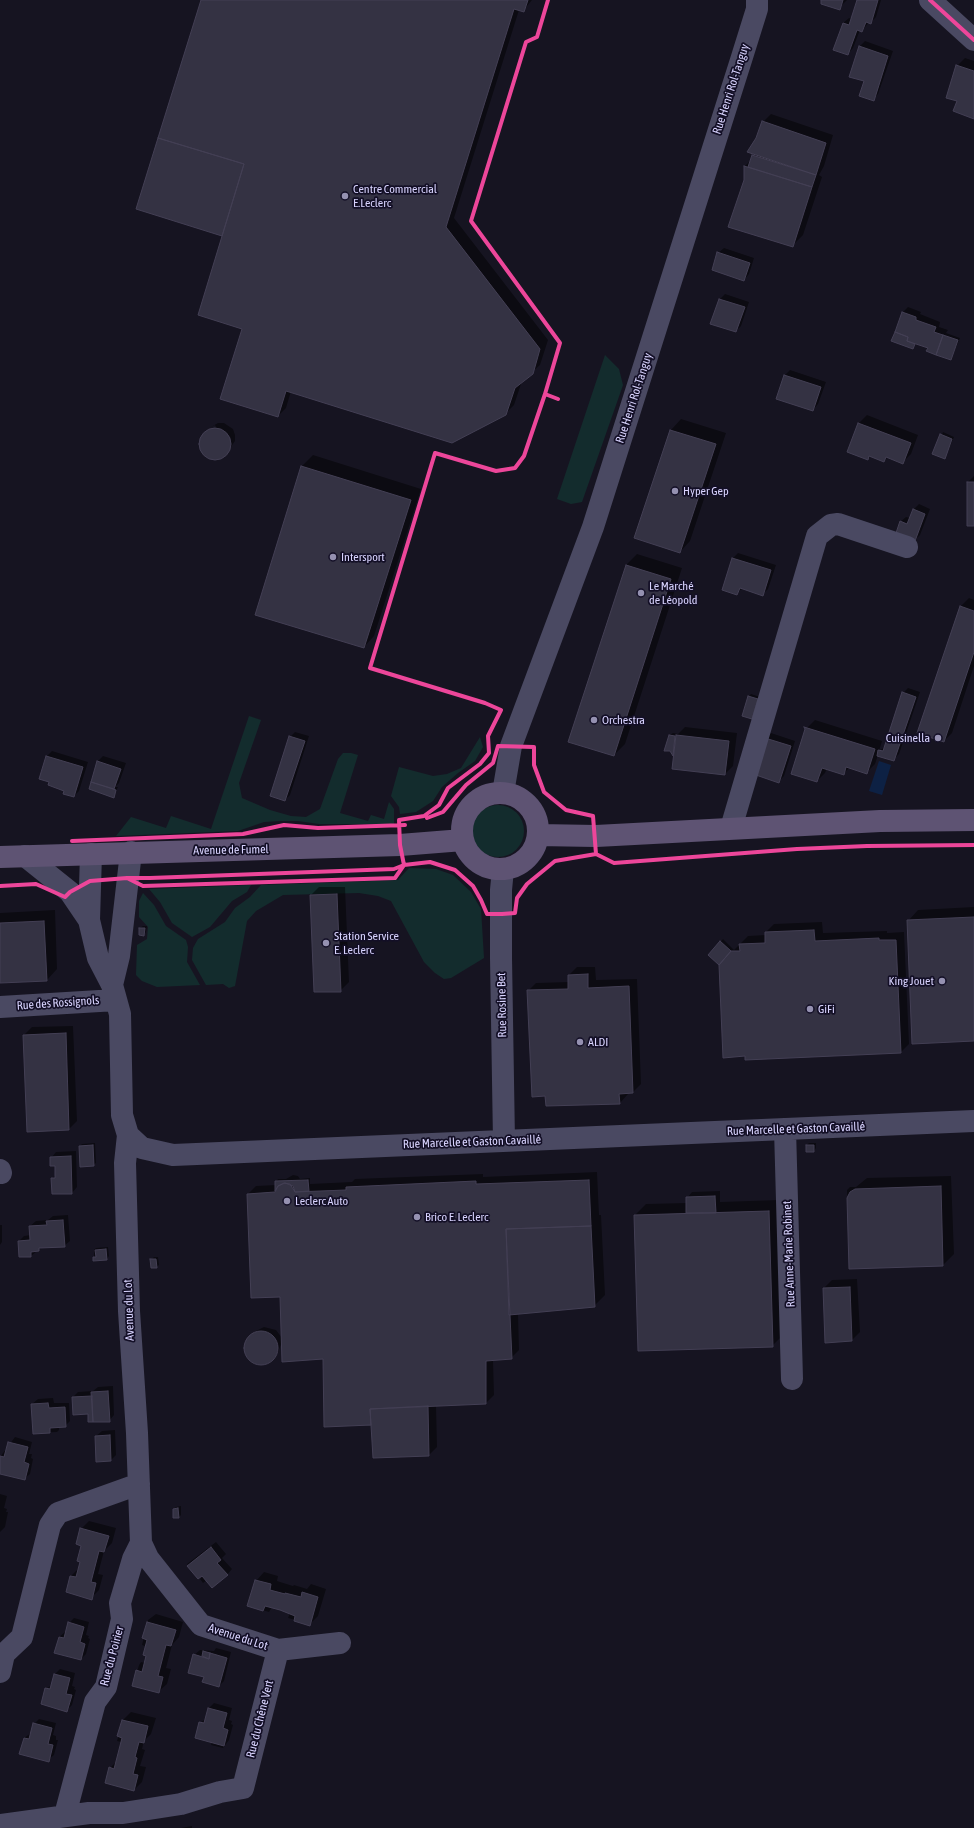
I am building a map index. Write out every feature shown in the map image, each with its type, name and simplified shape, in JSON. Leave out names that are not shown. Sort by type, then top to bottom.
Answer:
[{"type":"main road","points":[[503,793],[514,795],[525,802],[533,811],[538,822],[538,835],[536,845],[523,862],[513,867],[503,869],[490,868],[477,862],[468,852],[463,840],[462,828],[464,816],[471,806],[485,796],[503,793]]},
{"type":"main road","points":[[538,835],[596,836],[880,821],[974,820]]},
{"type":"main road","name":"Avenue de Fumel","points":[[0,857],[400,845],[463,840]]},
{"type":"street","name":"Rue Henri Rol-Tanguy","points":[[503,793],[511,746],[593,527],[757,9],[757,0]]},
{"type":"street","points":[[930,0],[974,40]]},
{"type":"street","points":[[731,828],[817,536],[831,525],[838,524],[907,547]]},
{"type":"street","points":[[114,992],[130,852]]},
{"type":"street","points":[[92,854],[89,920],[98,958],[114,992],[120,1014],[122,1115],[128,1135]]},
{"type":"street","points":[[25,856],[70,892],[89,920]]},
{"type":"street","name":"Rue Rosine Bet","points":[[503,869],[501,890],[501,958],[504,1141]]},
{"type":"street","name":"Rue des Rossignols","points":[[0,1007],[114,992]]},
{"type":"street","name":"Rue Marcelle et Gaston Cavaillé","points":[[128,1135],[142,1148],[173,1155],[974,1122]]},
{"type":"street","name":"Rue Anne-Marie Robinet","points":[[785,1129],[792,1379]]},
{"type":"street","name":"Avenue du Lot","points":[[128,1135],[125,1163],[129,1311],[141,1543],[148,1558],[201,1625],[278,1650],[340,1643]]},
{"type":"street","points":[[0,1672],[4,1654],[22,1637],[50,1525],[58,1513],[139,1484]]},
{"type":"street","name":"Rue du Poirier","points":[[65,1815],[95,1702],[106,1687],[122,1618],[120,1602],[133,1559],[141,1543]]},
{"type":"street","name":"Rue du Chêne Vert","points":[[65,1815],[123,1813],[182,1804],[220,1792],[243,1788],[278,1650]]},
{"type":"street","points":[[0,1825],[65,1815]]},
{"type":"green space","points":[[605,355],[619,369],[623,385],[582,502],[571,504],[557,499]]},
{"type":"green space","points":[[249,716],[261,720],[239,783],[242,798],[270,810],[291,816],[306,817],[320,809],[338,759],[343,753],[351,753],[358,755],[340,813],[368,821],[371,815],[384,819],[389,802],[394,809],[394,824],[319,824],[298,821],[281,821],[264,822],[238,831],[116,836],[131,817],[166,828],[171,816],[211,829]]},
{"type":"green space","points":[[480,737],[483,747],[475,761],[442,787],[433,801],[416,812],[400,814],[399,807],[391,796],[399,767],[433,776],[447,774],[461,768]]},
{"type":"green space","points":[[498,805],[512,809],[520,817],[524,831],[520,845],[512,853],[498,857],[484,853],[476,845],[472,831],[476,817],[484,809]]},
{"type":"green space","points":[[409,868],[436,869],[453,875],[471,892],[481,909],[484,958],[451,978],[444,979],[435,973],[424,962],[391,901],[378,896],[359,893],[283,895],[256,911],[247,921],[235,986],[229,988],[223,984],[206,985],[192,960],[193,948],[198,939],[225,922],[235,908],[250,897],[261,885],[398,880]]},
{"type":"green space","points":[[251,885],[247,892],[232,901],[210,927],[192,937],[172,923],[160,902],[149,889]]},
{"type":"green space","points":[[143,893],[154,905],[166,926],[186,940],[188,947],[187,962],[200,985],[157,987],[142,981],[136,975],[137,945],[147,939],[148,927],[139,917],[139,901]]},
{"type":"water","points":[[879,761],[891,765],[882,795],[869,791]]},
{"type":"building","name":"Centre Commercial E.Leclerc","points":[[201,0],[528,0],[524,12],[514,9],[446,227],[540,349],[533,374],[515,388],[506,415],[452,443],[286,391],[278,417],[220,399],[242,329],[198,315],[244,164],[158,138]]},
{"type":"building","points":[[821,0],[843,0],[840,10],[821,4]]},
{"type":"building","points":[[857,0],[878,0],[871,24],[866,22],[862,32],[857,30],[848,55],[833,50],[843,23],[849,25]]},
{"type":"building","points":[[859,46],[888,56],[874,101],[859,96],[864,81],[849,77]]},
{"type":"building","points":[[956,65],[974,71],[974,119],[953,111],[957,101],[946,98]]},
{"type":"building","points":[[762,121],[826,143],[816,175],[747,152],[756,138]]},
{"type":"building","points":[[158,138],[244,164],[222,236],[136,209]]},
{"type":"building","points":[[752,155],[816,175],[812,187],[748,167]]},
{"type":"building","points":[[744,166],[812,187],[793,247],[728,227],[744,180]]},
{"type":"building","points":[[717,252],[750,263],[744,281],[712,270]]},
{"type":"building","points":[[719,299],[745,307],[736,332],[710,324]]},
{"type":"building","points":[[902,312],[916,317],[916,320],[936,327],[934,332],[943,335],[936,355],[926,351],[928,348],[907,341],[908,337],[895,332]]},
{"type":"building","points":[[895,332],[908,337],[907,341],[915,344],[913,349],[891,341]]},
{"type":"building","points":[[943,335],[958,340],[951,360],[936,355]]},
{"type":"building","points":[[784,375],[821,387],[813,411],[776,399]]},
{"type":"building","points":[[858,423],[911,443],[903,464],[886,457],[884,462],[869,456],[868,460],[847,452]]},
{"type":"building","points":[[212,428],[218,428],[228,435],[231,444],[230,450],[224,457],[218,460],[212,460],[202,453],[199,447],[199,441],[206,431]]},
{"type":"building","name":"Hyper Gep","points":[[670,430],[716,444],[680,553],[634,538]]},
{"type":"building","points":[[940,434],[952,439],[945,459],[932,454]]},
{"type":"building","name":"Intersport","points":[[301,466],[411,500],[364,648],[255,615]]},
{"type":"building","points":[[967,482],[974,482],[974,526],[967,526]]},
{"type":"building","points":[[913,509],[925,514],[915,541],[896,533],[900,521],[907,524]]},
{"type":"building","points":[[732,558],[771,570],[763,596],[740,588],[737,595],[722,590]]},
{"type":"building","points":[[626,565],[671,579],[614,756],[568,742]]},
{"type":"building","points":[[960,606],[974,611],[974,652],[944,742],[917,733]]},
{"type":"building","points":[[902,692],[916,697],[894,761],[877,756],[878,750],[883,751]]},
{"type":"building","points":[[748,696],[758,699],[752,719],[742,716]]},
{"type":"building","points":[[804,727],[875,749],[867,774],[846,767],[844,775],[822,768],[817,782],[791,774],[805,729]]},
{"type":"building","points":[[669,735],[675,736],[673,756],[670,751],[664,751]]},
{"type":"building","points":[[676,735],[729,741],[725,775],[672,769]]},
{"type":"building","points":[[289,736],[305,741],[285,801],[270,796]]},
{"type":"building","points":[[765,738],[791,746],[779,783],[753,774]]},
{"type":"building","points":[[46,756],[83,767],[74,797],[63,794],[64,791],[48,785],[49,782],[39,779]]},
{"type":"building","points":[[97,761],[121,769],[114,789],[91,782]]},
{"type":"building","points":[[91,782],[116,790],[114,798],[89,789]]},
{"type":"building","name":"Station Service E. Leclerc","points":[[337,894],[341,992],[314,992],[310,895]]},
{"type":"building","name":"King Jouet","points":[[974,917],[974,1041],[912,1044],[907,920]]},
{"type":"building","points":[[44,921],[47,981],[0,983],[0,923]]},
{"type":"building","points":[[139,928],[145,928],[144,936],[139,935]]},
{"type":"building","name":"GiFi","points":[[814,930],[815,941],[879,938],[879,940],[896,940],[901,1053],[745,1060],[745,1056],[723,1058],[719,965],[731,951],[740,951],[739,944],[765,943],[765,932]]},
{"type":"building","points":[[720,941],[731,951],[719,965],[708,955]]},
{"type":"building","name":"ALDI","points":[[588,974],[588,988],[629,986],[633,1093],[619,1094],[620,1104],[546,1106],[545,1096],[532,1097],[527,990],[568,989],[568,975]]},
{"type":"building","points":[[66,1033],[69,1130],[27,1132],[23,1035]]},
{"type":"building","points":[[93,1145],[94,1166],[80,1167],[79,1146]]},
{"type":"building","points":[[806,1145],[814,1145],[814,1152],[806,1152]]},
{"type":"building","points":[[71,1156],[72,1194],[52,1194],[51,1178],[55,1178],[55,1166],[50,1166],[50,1157]]},
{"type":"building","points":[[308,1180],[309,1191],[295,1192],[293,1186],[285,1183],[278,1186],[275,1191],[275,1181]]},
{"type":"building","points":[[589,1180],[591,1226],[506,1229],[512,1359],[486,1361],[486,1404],[370,1409],[371,1425],[324,1427],[323,1359],[282,1362],[280,1297],[251,1298],[247,1194],[275,1192],[278,1186],[284,1183],[290,1184],[295,1192],[346,1190],[346,1187],[476,1181],[476,1184]]},
{"type":"building","points":[[941,1186],[943,1266],[849,1269],[847,1198],[850,1192],[855,1189]]},
{"type":"building","points":[[715,1196],[716,1213],[686,1213],[686,1197]]},
{"type":"building","points":[[769,1211],[773,1347],[638,1351],[634,1215]]},
{"type":"building","points":[[63,1220],[65,1247],[39,1248],[39,1251],[31,1252],[31,1257],[19,1257],[18,1241],[30,1240],[29,1226],[47,1225],[46,1221]]},
{"type":"building","points":[[591,1226],[595,1307],[509,1315],[506,1229]]},
{"type":"building","points":[[106,1249],[107,1260],[93,1261],[93,1257],[96,1257],[95,1250]]},
{"type":"building","points":[[150,1259],[156,1259],[157,1268],[151,1268]]},
{"type":"building","points":[[850,1287],[852,1341],[825,1343],[823,1288]]},
{"type":"building","points":[[261,1331],[273,1336],[278,1348],[273,1360],[261,1365],[249,1360],[244,1348],[249,1336]]},
{"type":"building","points":[[108,1391],[110,1422],[93,1422],[91,1392]]},
{"type":"building","points":[[92,1396],[93,1422],[88,1422],[88,1414],[73,1415],[72,1397]]},
{"type":"building","points":[[48,1403],[49,1408],[65,1407],[66,1427],[50,1428],[50,1433],[33,1434],[31,1404]]},
{"type":"building","points":[[428,1406],[429,1456],[373,1458],[370,1409]]},
{"type":"building","points":[[110,1435],[111,1461],[96,1462],[95,1436]]},
{"type":"building","points":[[8,1442],[28,1447],[24,1462],[29,1464],[25,1480],[0,1474],[0,1456],[4,1457]]},
{"type":"building","points":[[178,1508],[179,1518],[173,1518],[173,1509]]},
{"type":"building","points":[[80,1528],[109,1536],[104,1552],[99,1551],[91,1582],[96,1583],[92,1600],[66,1592],[70,1576],[76,1577],[80,1562],[77,1561],[81,1546],[76,1544]]},
{"type":"building","points":[[211,1547],[221,1560],[217,1563],[228,1575],[212,1588],[202,1576],[198,1579],[187,1566]]},
{"type":"building","points":[[255,1580],[271,1584],[270,1590],[301,1597],[302,1592],[318,1597],[310,1626],[294,1621],[295,1616],[280,1610],[265,1606],[263,1611],[247,1606]]},
{"type":"building","points":[[68,1622],[84,1627],[80,1642],[85,1644],[81,1660],[54,1653],[59,1637],[64,1638]]},
{"type":"building","points":[[147,1622],[176,1630],[171,1646],[166,1645],[158,1676],[163,1677],[159,1693],[132,1686],[136,1670],[142,1672],[146,1656],[143,1655],[147,1640],[142,1638]]},
{"type":"building","points":[[203,1651],[210,1653],[209,1659],[202,1656]]},
{"type":"building","points":[[210,1653],[227,1658],[219,1687],[202,1682],[204,1677],[188,1673],[193,1654],[209,1659]]},
{"type":"building","points":[[54,1674],[70,1678],[66,1694],[72,1695],[67,1712],[41,1704],[45,1688],[50,1689]]},
{"type":"building","points":[[208,1708],[227,1713],[223,1728],[228,1730],[224,1746],[195,1738],[199,1722],[204,1723]]},
{"type":"building","points":[[122,1720],[148,1726],[144,1743],[139,1742],[135,1757],[137,1758],[133,1774],[138,1775],[134,1791],[105,1783],[109,1767],[114,1769],[122,1738],[117,1736]]},
{"type":"building","points":[[33,1723],[52,1728],[48,1744],[53,1745],[49,1762],[19,1754],[24,1738],[29,1739]]},
{"type":"cycle path","points":[[545,394],[560,343],[471,221],[526,42],[537,37],[548,0]]},
{"type":"cycle path","points":[[930,0],[974,40]]},
{"type":"cycle path","points":[[129,879],[143,886],[395,878],[404,865],[400,845],[399,820],[424,816],[439,805],[448,788],[480,764],[489,753],[488,736],[501,710],[485,703],[370,668],[435,453],[496,471],[515,468],[524,456],[545,394],[558,399]]},
{"type":"cycle path","points":[[427,818],[443,812],[466,785],[493,763],[498,746],[534,747],[534,765],[544,792],[566,810],[593,816],[596,854]]},
{"type":"cycle path","points":[[72,841],[243,834],[284,825],[318,828],[405,825]]},
{"type":"cycle path","points":[[0,886],[36,884],[65,897],[70,892],[90,881],[127,878],[394,869],[404,865],[430,862],[455,870],[473,886],[487,914],[502,914],[515,913],[517,898],[527,884],[555,861],[596,854],[614,863],[797,849],[867,846],[974,845]]},
{"type":"place","name":"Centre Commercial E.Leclerc","points":[[345,196]]},
{"type":"place","name":"Hyper Gep","points":[[675,491]]},
{"type":"place","name":"Intersport","points":[[333,557]]},
{"type":"place","name":"Le Marché de Léopold","points":[[641,593]]},
{"type":"place","name":"Orchestra","points":[[594,720]]},
{"type":"place","name":"Cuisinella","points":[[938,738]]},
{"type":"place","name":"Station Service E. Leclerc","points":[[326,943]]},
{"type":"place","name":"King Jouet","points":[[942,981]]},
{"type":"place","name":"GiFi","points":[[810,1009]]},
{"type":"place","name":"ALDI","points":[[580,1042]]},
{"type":"place","name":"Leclerc Auto","points":[[287,1201]]},
{"type":"place","name":"Brico E. Leclerc","points":[[417,1217]]}]
